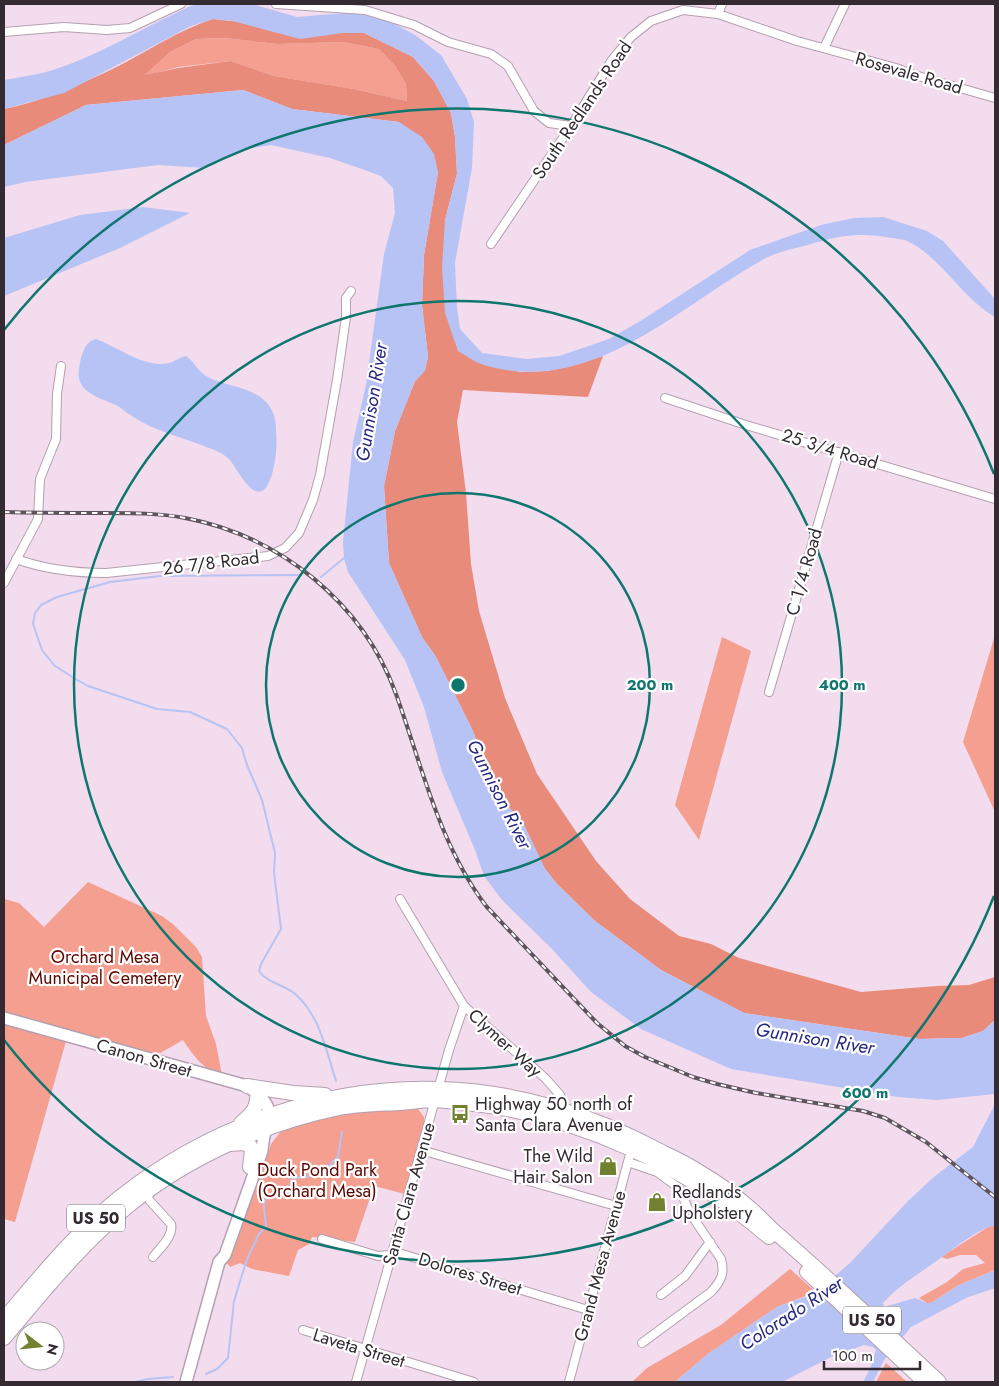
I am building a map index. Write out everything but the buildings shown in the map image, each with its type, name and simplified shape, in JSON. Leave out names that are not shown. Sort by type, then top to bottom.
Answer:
[{"type":"highway","points":[[233,1129],[252,1114],[256,1108],[253,1090],[343,1096]]},
{"type":"highway","name":"US 50","points":[[4,1338],[88,1243],[128,1206],[171,1176],[230,1144],[266,1129],[317,1102],[343,1096],[407,1090],[438,1095]]},
{"type":"highway","name":"US 50","points":[[4,1319],[79,1234],[119,1197],[199,1145],[233,1129],[266,1129],[340,1108],[438,1095],[484,1093],[543,1110],[630,1156],[680,1174],[769,1232],[939,1382]]},
{"type":"highway","name":"US 50","points":[[543,1110],[560,1109],[630,1134],[701,1172],[749,1207],[769,1232]]},
{"type":"highway","points":[[543,1110],[620,1137],[630,1134]]},
{"type":"highway","points":[[230,1144],[244,1143],[250,1146],[252,1150],[250,1167]]},
{"type":"highway","points":[[630,1156],[650,1149],[701,1178],[733,1201],[749,1207]]},
{"type":"highway","name":"US 50","points":[[802,1261],[925,1382]]},
{"type":"main road","name":"Canon Street","points":[[4,1018],[253,1090]]},
{"type":"main road","points":[[219,1262],[225,1255],[262,1151],[266,1129],[266,1102],[253,1090]]},
{"type":"main road","points":[[186,1382],[219,1262],[218,1253],[266,1129]]},
{"type":"street","points":[[4,32],[64,27],[107,30],[130,28],[181,4]]},
{"type":"street","points":[[276,4],[365,10],[414,25],[448,42],[491,54],[508,66],[534,111],[549,123],[571,126]]},
{"type":"street","points":[[718,14],[722,4]]},
{"type":"street","points":[[824,48],[845,4]]},
{"type":"street","name":"South Redlands Road","points":[[491,244],[571,126],[612,60],[631,37],[651,21],[683,10],[718,14],[756,28],[824,48]]},
{"type":"street","name":"Rosevale Road","points":[[824,48],[995,98]]},
{"type":"street","name":"26 7/8 Road","points":[[16,559],[55,568],[88,573],[106,573],[262,557],[284,548],[299,533],[313,500],[320,475],[346,317],[346,298],[351,291]]},
{"type":"street","points":[[4,583],[38,518],[40,479],[56,439],[57,394],[61,366]]},
{"type":"street","name":"25 3/4 Road","points":[[665,398],[746,425],[995,499]]},
{"type":"street","name":"C 1/4 Road","points":[[769,692],[839,452]]},
{"type":"street","name":"Clymer Way","points":[[400,899],[464,1006],[550,1084],[560,1095],[562,1102],[560,1109]]},
{"type":"street","name":"Santa Clara Avenue","points":[[356,1382],[421,1150],[464,1006]]},
{"type":"street","points":[[421,1150],[616,1206]]},
{"type":"street","points":[[630,1156],[679,1188],[690,1213],[721,1259],[723,1268],[722,1277],[711,1292],[642,1343]]},
{"type":"street","name":"Grand Mesa Avenue","points":[[569,1382],[630,1156]]},
{"type":"street","points":[[153,1257],[172,1229],[171,1224],[150,1201],[146,1193],[156,1172]]},
{"type":"street","name":"Dolores Street","points":[[322,1239],[378,1256],[402,1254],[588,1310]]},
{"type":"street","points":[[661,1296],[685,1276],[710,1242]]},
{"type":"street","name":"Laveta Street","points":[[303,1330],[474,1382]]},
{"type":"green space","points":[[224,38],[277,44],[343,42],[379,49],[395,66],[406,84],[407,101],[354,89],[274,76],[231,61],[178,67],[144,76],[170,52],[196,39]]},
{"type":"green space","points":[[995,635],[995,812],[963,742]]},
{"type":"green space","points":[[722,637],[751,651],[699,840],[675,805]]},
{"type":"green space","name":"Orchard Mesa Municipal Cemetery","points":[[88,882],[162,916],[196,947],[202,957],[206,1016],[216,1044],[222,1075],[204,1066],[183,1040],[155,1056],[4,1012],[4,899],[19,903],[44,927]]},
{"type":"green space","points":[[4,1023],[66,1041],[15,1222],[4,1219]]},
{"type":"green space","name":"Duck Pond Park (Orchard Mesa)","points":[[418,1109],[424,1117],[424,1133],[405,1194],[374,1186],[355,1242],[312,1237],[309,1244],[298,1250],[289,1276],[252,1269],[240,1263],[230,1267],[226,1262],[250,1204],[271,1144],[282,1130],[349,1111]]},
{"type":"green space","points":[[995,1225],[995,1270],[959,1285],[931,1303],[927,1303],[919,1298],[947,1282],[963,1269],[985,1263],[976,1255],[960,1255],[947,1259],[941,1257],[988,1227]]},
{"type":"green space","points":[[790,1269],[816,1292],[777,1307],[708,1354],[675,1382],[632,1382],[647,1368],[721,1325]]},
{"type":"green space","points":[[886,1363],[907,1382],[876,1382]]},
{"type":"shaded area","points":[[213,19],[343,33],[364,33],[413,57],[434,81],[451,113],[455,137],[457,174],[445,220],[458,351],[520,372],[547,371],[568,367],[603,356],[588,397],[463,390],[457,422],[466,493],[471,564],[479,611],[505,698],[537,774],[596,861],[630,899],[679,936],[711,944],[739,958],[861,992],[969,985],[995,977],[995,1020],[983,1031],[962,1038],[919,1039],[744,1013],[661,970],[595,921],[557,884],[545,869],[523,823],[497,794],[472,729],[436,657],[422,637],[389,563],[384,486],[395,431],[415,381],[425,370],[428,357],[422,305],[424,255],[438,172],[399,122],[292,109],[243,90],[86,105],[4,145],[4,109],[41,99],[79,85],[198,24]],"holes":[[[224,38],[277,44],[343,42],[379,49],[395,66],[406,84],[407,101],[354,89],[274,76],[231,61],[178,68],[145,75],[170,52],[196,39]]]},
{"type":"water","points":[[196,4],[252,4],[297,17],[356,12],[372,15],[395,24],[415,35],[441,55],[467,99],[474,122],[472,168],[455,263],[460,329],[482,353],[526,359],[559,356],[609,339],[642,320],[750,250],[821,225],[854,218],[883,217],[927,231],[943,241],[995,299],[995,317],[983,309],[930,256],[919,248],[902,239],[873,235],[855,235],[828,239],[764,259],[665,323],[631,343],[596,359],[559,369],[521,372],[481,364],[458,351],[445,313],[442,267],[445,220],[457,174],[455,137],[451,113],[434,81],[413,57],[364,33],[343,33],[300,39],[233,21],[213,19],[191,26],[64,93],[4,109],[4,80],[53,70],[90,56]]},
{"type":"water","name":"Gunnison River","points":[[243,90],[292,109],[399,122],[422,137],[434,154],[438,172],[424,255],[422,305],[428,357],[425,371],[415,381],[395,431],[384,486],[389,563],[422,637],[436,657],[472,729],[497,794],[523,823],[545,869],[557,884],[595,921],[661,970],[744,1013],[919,1039],[962,1038],[983,1031],[995,1020],[995,1094],[937,1100],[898,1097],[731,1069],[641,1029],[591,992],[552,949],[502,900],[484,876],[442,772],[424,707],[405,660],[348,572],[344,558],[343,542],[353,442],[366,385],[384,254],[395,213],[393,188],[381,176],[359,168],[330,158],[271,145],[245,149],[206,168],[158,165],[25,182],[4,187],[4,145],[86,105]]},
{"type":"water","points":[[143,207],[190,213],[120,248],[4,296],[4,238],[80,215]]},
{"type":"water","points":[[96,339],[151,363],[169,363],[186,356],[208,377],[255,393],[263,399],[269,406],[276,422],[276,456],[270,481],[266,487],[262,491],[257,492],[243,480],[225,455],[149,426],[118,406],[94,396],[83,387],[79,380],[79,365],[86,346]]},
{"type":"water","name":"Colorado River","points":[[995,1104],[995,1225],[979,1231],[964,1241],[901,1286],[883,1303],[884,1307],[915,1298],[931,1303],[959,1285],[995,1270],[995,1288],[966,1298],[911,1327],[884,1360],[873,1382],[863,1382],[870,1369],[876,1350],[873,1347],[864,1345],[831,1357],[782,1382],[675,1382],[708,1354],[777,1307],[813,1294],[850,1263],[908,1201],[935,1176],[973,1147]]},
{"type":"waterway","points":[[321,577],[344,558]]},
{"type":"waterway","points":[[298,575],[160,576],[110,582],[57,597],[41,605],[35,613],[33,624],[42,650],[54,665],[72,677],[88,686],[157,709],[190,712],[227,729],[242,748],[262,800],[275,853],[274,873],[281,929],[259,971],[266,978],[290,990],[303,1002],[316,1022],[336,1081]]},
{"type":"waterway","points":[[206,1374],[217,1369],[228,1358],[234,1301],[247,1259],[259,1234],[266,1227],[265,1199],[288,1193],[292,1178],[306,1177],[322,1172],[338,1157],[342,1132]]},
{"type":"waterway","points":[[135,1382],[173,1377]]},
{"type":"railway","points":[[4,512],[136,513],[175,516],[220,527],[253,540],[285,558],[314,579],[340,603],[362,631],[381,661],[396,694],[444,831],[456,857],[486,906],[597,1023],[625,1046],[645,1057],[693,1077],[756,1093],[863,1111],[885,1118],[926,1142],[995,1197]]},
{"type":"place","name":"Highway 50 north of Santa Clara Avenue","points":[[460,1114]]},
{"type":"place","name":"The Wild Hair Salon","points":[[608,1166]]},
{"type":"place","name":"Redlands Upholstery","points":[[657,1202]]}]
